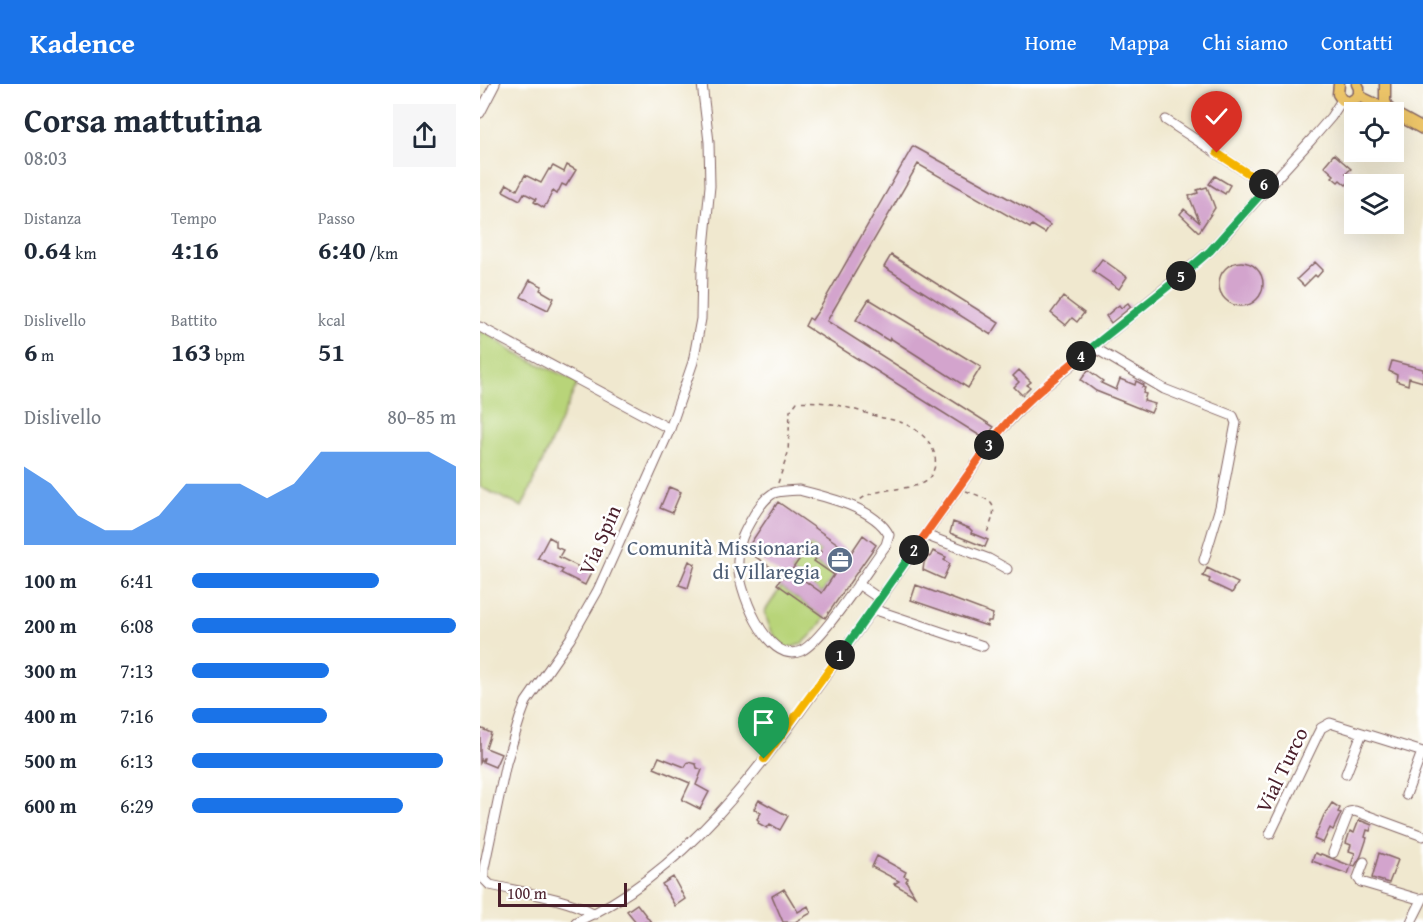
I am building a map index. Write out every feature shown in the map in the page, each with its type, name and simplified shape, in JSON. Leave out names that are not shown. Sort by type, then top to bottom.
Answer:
[{"type":"main road","points":[[1340,84],[1338,94],[1342,100],[1350,102],[1363,84]]},
{"type":"main road","points":[[1384,84],[1385,102]]},
{"type":"main road","points":[[1358,88],[1378,102]]},
{"type":"main road","points":[[1404,119],[1423,129]]},
{"type":"street","points":[[480,113],[495,84]]},
{"type":"street","name":"Via Spin","points":[[595,914],[579,905],[489,885],[484,879],[484,868],[506,763],[526,702],[588,609],[670,429],[693,362],[701,319],[702,268],[710,175],[709,142],[702,84]]},
{"type":"street","points":[[576,922],[595,914],[655,873],[696,838],[741,790],[810,698],[999,432],[1018,411],[1210,251],[1331,117],[1342,100]]},
{"type":"street","points":[[1166,120],[1268,186]]},
{"type":"street","points":[[480,327],[670,429]]},
{"type":"street","points":[[1093,347],[1164,389],[1233,416],[1236,423],[1220,507],[1204,560]]},
{"type":"street","points":[[799,490],[853,507],[871,516],[885,528],[889,535],[886,544],[819,636],[800,652],[778,650],[766,638],[742,590],[738,563],[740,537],[763,501],[774,493],[799,490]]},
{"type":"street","points":[[925,535],[989,559],[1007,569]]},
{"type":"street","points":[[858,584],[880,599]]},
{"type":"street","points":[[873,609],[983,646]]},
{"type":"street","name":"Vial Turco","points":[[1270,834],[1321,728],[1330,723],[1423,752],[1406,795]]},
{"type":"street","points":[[1346,774],[1362,733]]},
{"type":"street","points":[[1333,853],[1349,812],[1355,812],[1423,836]]},
{"type":"street","points":[[1364,862],[1358,878],[1361,882],[1423,899],[1411,922]]},
{"type":"path","points":[[774,493],[788,453],[790,411],[797,402],[807,401],[843,406],[904,423],[918,431],[929,442],[936,452],[935,465],[929,478],[921,484],[880,491],[862,498],[853,507]]},
{"type":"path","points":[[958,488],[990,501],[993,506],[986,535]]},
{"type":"green space","points":[[480,328],[515,353],[578,382],[522,507],[480,487]]},
{"type":"green space","points":[[810,544],[821,552],[814,562],[824,569],[836,572],[822,593],[791,571]]},
{"type":"green space","points":[[781,587],[825,618],[804,642],[785,648],[770,627],[765,611]]},
{"type":"building","points":[[913,146],[1024,207],[1050,225],[1045,233],[1032,225],[1030,228],[918,164],[827,321],[994,427],[985,439],[805,326],[809,318],[812,320],[820,308]]},
{"type":"building","points":[[1334,154],[1351,169],[1344,174],[1344,183],[1332,177],[1334,175],[1324,166]]},
{"type":"building","points":[[567,165],[576,170],[566,186],[562,184],[557,194],[553,191],[544,208],[534,202],[536,199],[524,193],[520,200],[503,191],[507,184],[517,190],[525,175],[541,183],[553,166],[564,172]]},
{"type":"building","points":[[1215,176],[1230,185],[1225,194],[1209,184]]},
{"type":"building","points":[[1207,187],[1215,208],[1199,232],[1180,214],[1184,209],[1200,223],[1189,196]]},
{"type":"building","points":[[891,255],[999,323],[991,335],[884,267]]},
{"type":"building","points":[[1102,259],[1127,277],[1119,289],[1093,271]]},
{"type":"building","points":[[1241,262],[1250,263],[1257,268],[1262,275],[1262,293],[1257,300],[1250,305],[1241,306],[1232,305],[1225,300],[1220,293],[1219,284],[1220,275],[1225,268],[1232,263]]},
{"type":"building","points":[[1315,262],[1323,270],[1304,286],[1297,279]]},
{"type":"building","points":[[530,280],[542,286],[540,290],[554,298],[548,310],[521,297]]},
{"type":"building","points":[[1063,297],[1084,313],[1077,322],[1072,318],[1066,325],[1051,313]]},
{"type":"building","points":[[869,299],[981,367],[968,388],[890,338],[889,341],[856,320]]},
{"type":"building","points":[[1128,303],[1131,307],[1111,323],[1106,316],[1119,305],[1121,308]]},
{"type":"building","points":[[1392,361],[1423,369],[1423,382],[1409,378],[1408,385],[1396,381],[1397,375],[1389,371]]},
{"type":"building","points":[[1019,370],[1031,382],[1027,385],[1030,387],[1022,395],[1014,387],[1019,382],[1013,376]]},
{"type":"building","points":[[1088,370],[1103,381],[1101,383],[1116,390],[1120,379],[1135,385],[1136,381],[1144,385],[1143,393],[1146,394],[1144,401],[1155,404],[1151,413],[1096,391],[1081,380]]},
{"type":"building","points":[[669,487],[681,492],[672,513],[660,508]]},
{"type":"building","name":"Comunità Missionaria di Villaregia","points":[[778,502],[851,553],[863,535],[876,545],[825,618],[777,584],[783,576],[746,550]],"holes":[[[810,544],[821,552],[814,561],[834,575],[822,593],[791,571]]]},
{"type":"building","points":[[953,522],[969,528],[971,533],[988,540],[985,547],[950,533]]},
{"type":"building","points":[[549,537],[556,541],[556,547],[563,550],[559,557],[591,573],[585,585],[561,573],[563,570],[538,558]]},
{"type":"building","points":[[933,551],[946,557],[944,560],[950,564],[943,579],[923,570],[924,563]]},
{"type":"building","points":[[689,561],[695,564],[688,588],[679,585]]},
{"type":"building","points":[[1207,568],[1238,583],[1232,593],[1209,582],[1210,579],[1203,576]]},
{"type":"building","points":[[916,585],[993,614],[991,621],[988,621],[987,626],[911,600]]},
{"type":"building","points":[[480,728],[491,733],[486,748],[501,754],[495,767],[483,762],[484,758],[480,763]]},
{"type":"building","points":[[659,757],[685,767],[688,762],[696,764],[697,768],[702,770],[696,785],[709,792],[700,809],[682,800],[690,783],[654,768]]},
{"type":"building","points":[[759,800],[788,816],[780,830],[770,824],[767,828],[758,823],[757,819],[761,813],[754,809]]},
{"type":"building","points":[[1332,803],[1340,808],[1338,812],[1341,813],[1333,830],[1330,828],[1323,843],[1314,839]]},
{"type":"building","points":[[1359,820],[1372,825],[1370,831],[1367,830],[1361,856],[1355,866],[1351,865],[1355,853],[1349,851],[1351,845],[1346,843],[1350,831],[1354,833]]},
{"type":"building","points":[[1315,853],[1351,866],[1348,874],[1312,861]]},
{"type":"building","points":[[1379,853],[1398,860],[1389,883],[1372,878]]},
{"type":"building","points":[[877,856],[906,872],[904,876],[908,878],[906,881],[915,896],[894,884],[899,881],[872,867]]},
{"type":"building","points":[[673,877],[685,899],[675,906],[662,884]]},
{"type":"building","points":[[784,889],[798,912],[808,906],[811,913],[795,922],[783,922],[772,896]]},
{"type":"building","points":[[637,904],[651,922],[636,922],[627,911]]},
{"type":"place","name":"Comunità Missionaria di Villaregia","points":[[840,560]]},
{"type":"route","points":[[764,759],[999,432],[1031,398],[1210,251],[1268,186],[1217,153]]}]
